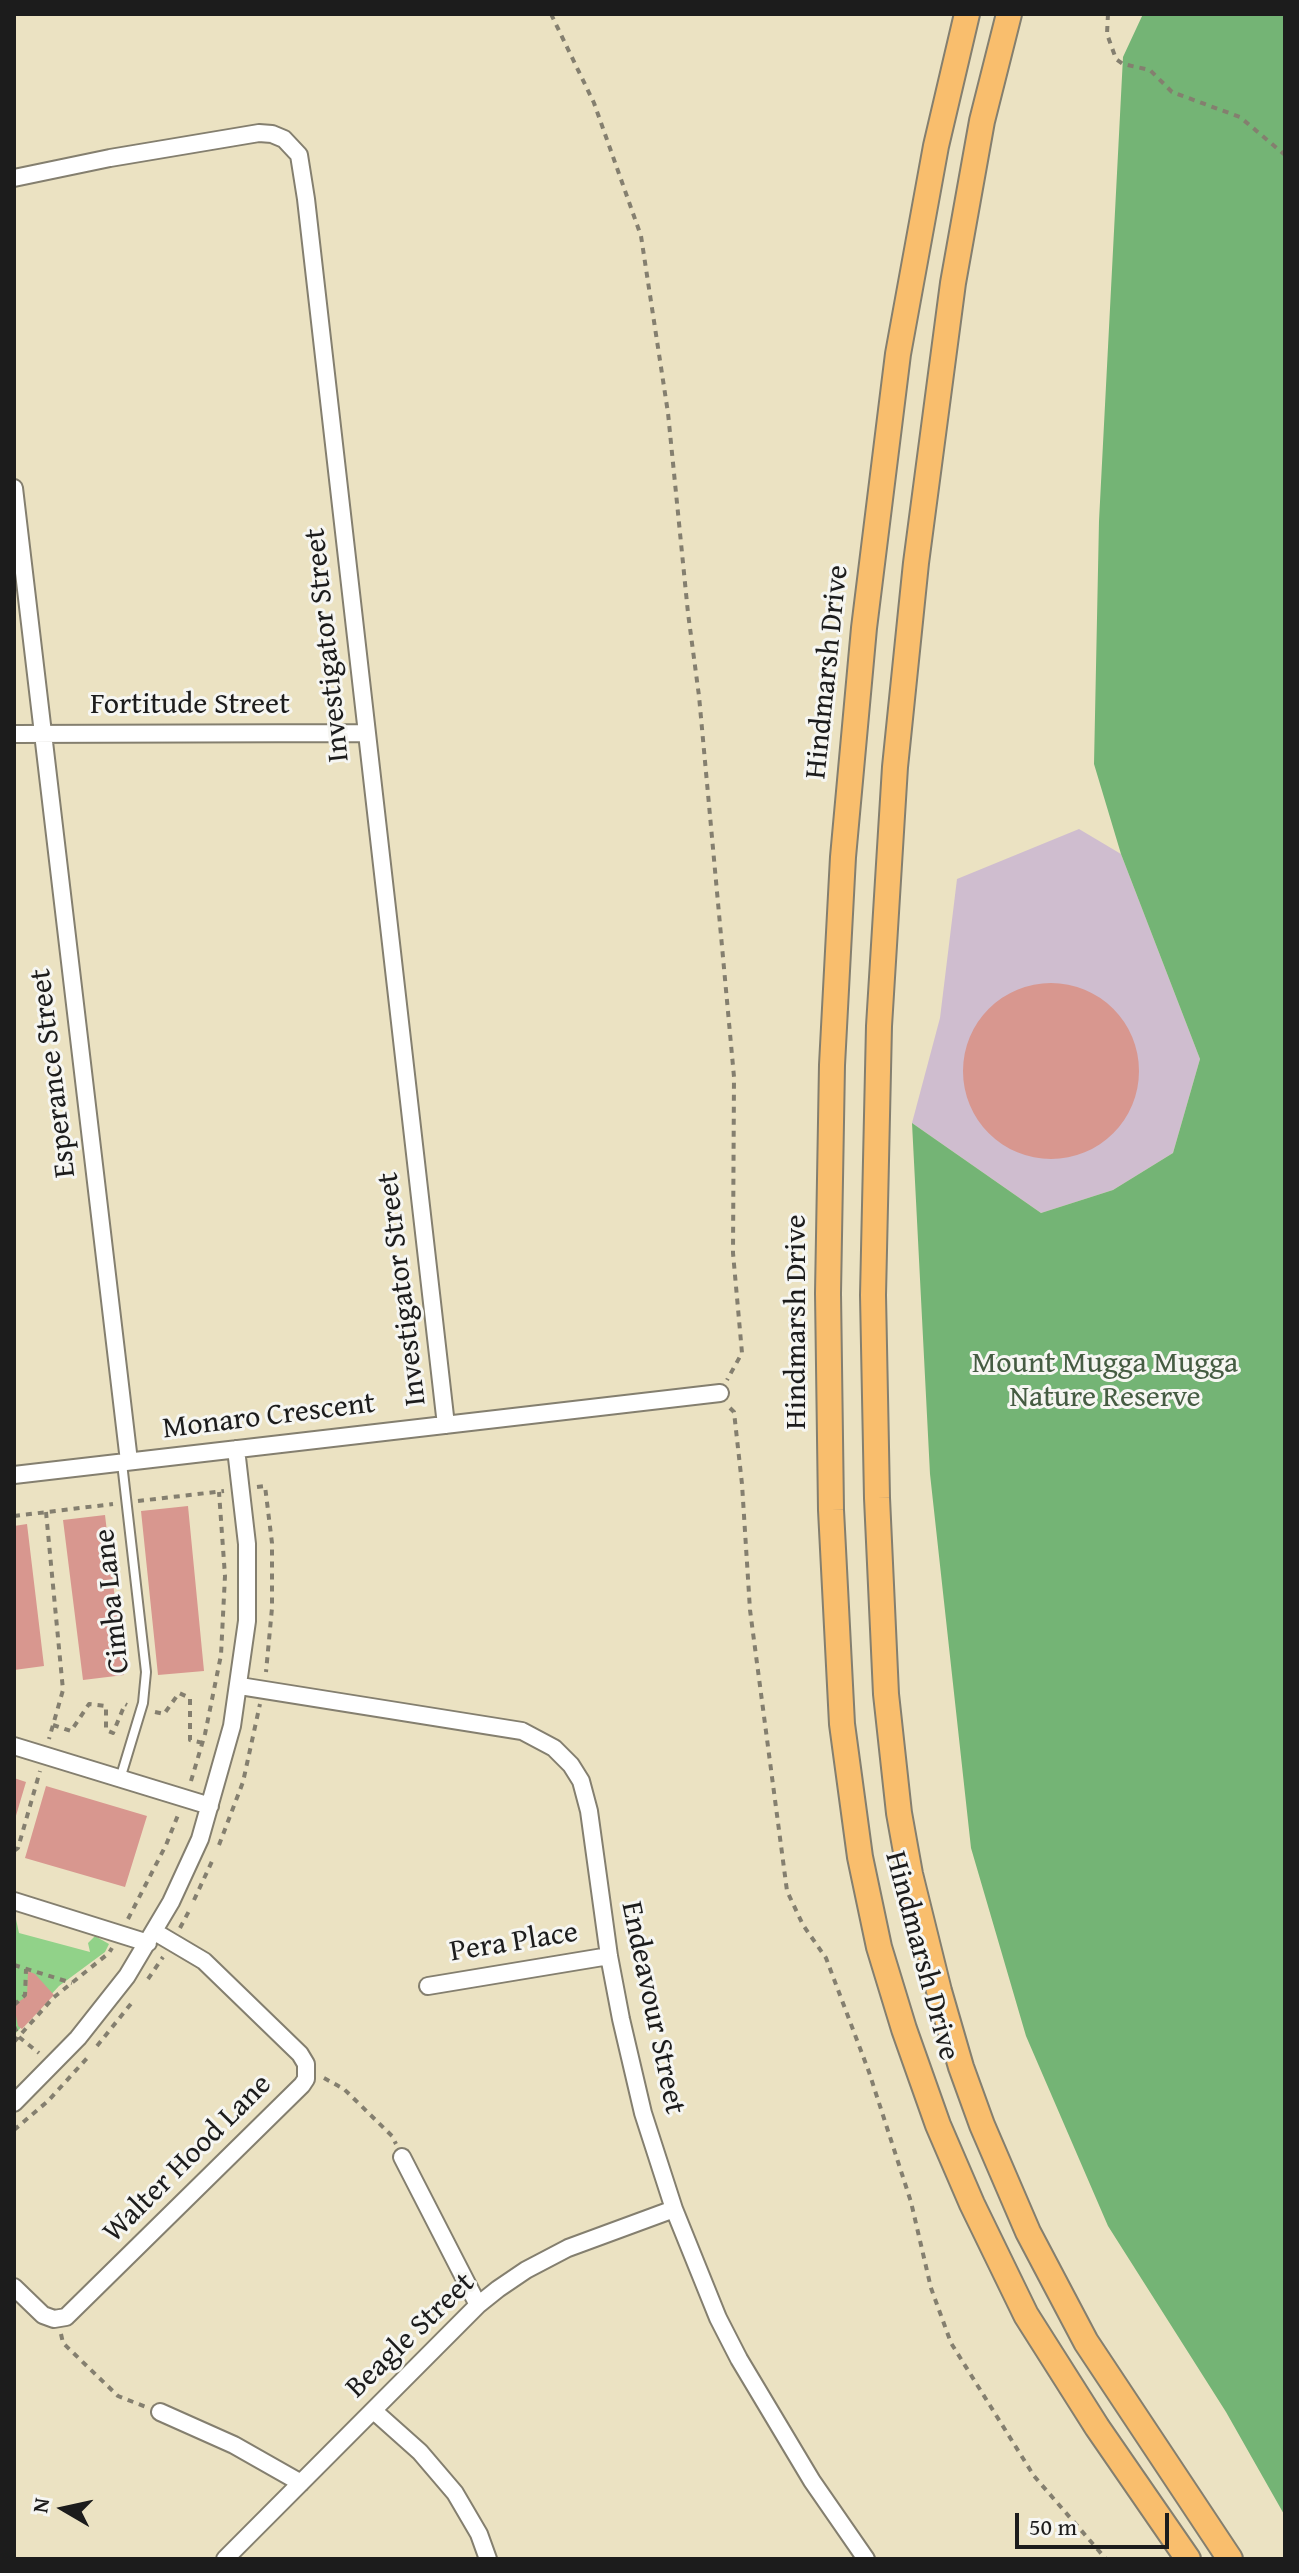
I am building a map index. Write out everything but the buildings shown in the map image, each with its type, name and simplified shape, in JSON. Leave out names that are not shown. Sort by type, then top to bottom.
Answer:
[{"type":"main road","name":"Hindmarsh Drive","points":[[967,14],[936,146],[898,354],[870,572],[843,857],[832,1065],[828,1278],[831,1510],[842,1724],[860,1857],[876,1934],[889,1984],[938,2125],[977,2217],[1026,2315],[1188,2559]]},
{"type":"main road","name":"Hindmarsh Drive","points":[[1009,14],[967,194],[942,361],[902,698],[884,927],[873,1295],[877,1498],[888,1724],[899,1813],[924,1935],[961,2067],[1007,2186],[1086,2342],[1230,2559]]},
{"type":"street","name":"Investigator Street","points":[[14,178],[259,133],[284,139],[299,155],[446,1425]]},
{"type":"street","name":"Esperance Street","points":[[14,488],[126,1462]]},
{"type":"street","name":"Fortitude Street","points":[[14,734],[366,733]]},
{"type":"street","name":"Monaro Crescent","points":[[14,1475],[720,1393]]},
{"type":"street","points":[[14,2103],[103,2008],[152,1937],[187,1871],[210,1806],[228,1746],[240,1686],[247,1621],[247,1544],[236,1449]]},
{"type":"street","name":"Endeavour Street","points":[[240,1686],[522,1731],[554,1748],[576,1773],[586,1798],[609,1956],[643,2113],[674,2209],[718,2318],[739,2359],[812,2481],[866,2559]]},
{"type":"street","points":[[14,1746],[210,1806]]},
{"type":"street","points":[[14,1901],[152,1937]]},
{"type":"street","name":"Walter Hood Lane","points":[[14,2287],[43,2315],[54,2319],[66,2317],[306,2079],[306,2064],[300,2054],[204,1961],[152,1937]]},
{"type":"street","name":"Pera Place","points":[[428,1986],[609,1956]]},
{"type":"street","points":[[402,2157],[478,2305]]},
{"type":"street","name":"Beagle Street","points":[[225,2559],[478,2305],[547,2258],[594,2237],[674,2209]]},
{"type":"street","points":[[374,2411],[420,2452],[455,2493],[479,2534],[488,2559]]},
{"type":"street","points":[[160,2412],[234,2445],[301,2483]]},
{"type":"lane","name":"Cimba Lane","points":[[120,1779],[143,1703],[146,1672],[126,1462]]},
{"type":"path","points":[[551,14],[594,103],[641,236],[668,413],[703,727],[734,1077],[733,1253],[742,1353],[720,1393],[734,1412],[750,1610],[787,1891],[803,1925],[826,1958],[860,2046],[911,2202],[931,2288],[951,2343],[1034,2476],[1106,2559]]},
{"type":"path","points":[[1108,14],[1107,34],[1116,59],[1123,64],[1150,70],[1172,92],[1240,117],[1285,155]]},
{"type":"path","points":[[14,1851],[18,1848],[63,1690],[46,1512]]},
{"type":"path","points":[[14,1965],[72,1983]]},
{"type":"path","points":[[14,2005],[25,1995],[26,1969]]},
{"type":"shaded area","points":[[1079,829],[1121,854],[1200,1059],[1173,1153],[1113,1190],[1041,1213],[912,1123],[940,1018],[957,879]]},
{"type":"green space","name":"Mount Mugga Mugga Nature Reserve","points":[[1143,14],[1285,14],[1285,2516],[1226,2412],[1108,2226],[1026,2036],[971,1848],[930,1474],[912,1123],[1041,1213],[1113,1190],[1173,1153],[1200,1059],[1121,854],[1094,764],[1099,521],[1123,57]]},
{"type":"green space","points":[[14,1910],[19,1933],[90,1952],[88,1943],[95,1936],[109,1944],[105,1952],[59,1986],[14,2035]]}]
